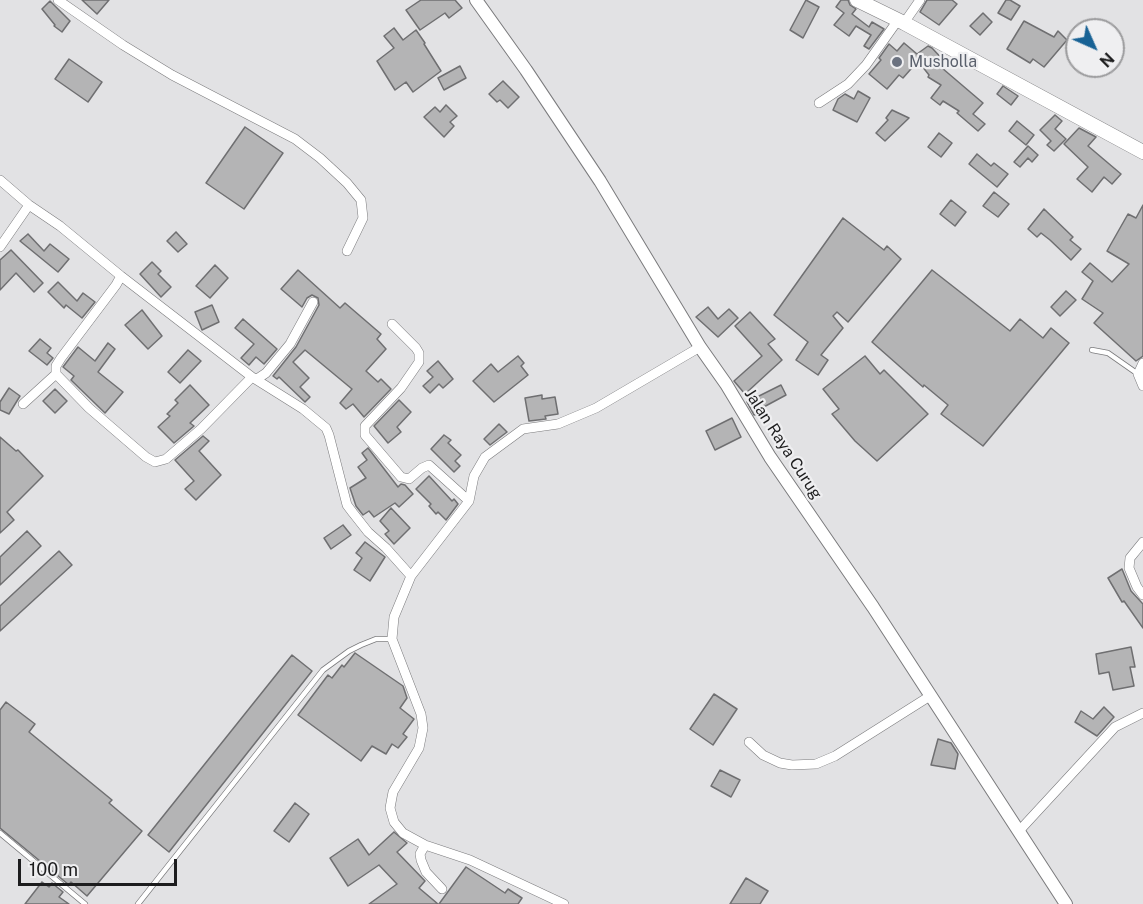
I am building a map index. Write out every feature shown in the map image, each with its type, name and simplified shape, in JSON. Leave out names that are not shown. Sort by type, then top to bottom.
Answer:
[{"type":"main road","points":[[857,0],[901,21],[1143,152]]},
{"type":"street","points":[[58,0],[123,45],[172,75],[295,139],[320,158],[347,183],[361,200],[363,218],[347,251]]},
{"type":"street","name":"Jalan Raya Curug","points":[[476,0],[600,181],[700,347],[726,384],[770,457],[1066,904]]},
{"type":"street","points":[[819,103],[848,84],[920,0]]},
{"type":"street","points":[[0,180],[29,205],[68,232],[120,276],[255,378],[316,418],[326,428],[329,435],[347,505],[368,532],[411,576]]},
{"type":"street","points":[[0,247],[29,205]]},
{"type":"street","points":[[120,276],[116,285],[61,358],[56,366],[56,374],[89,408],[146,457],[155,462],[166,459],[255,378],[266,373],[284,352],[314,302]]},
{"type":"street","points":[[392,324],[416,348],[419,353],[419,362],[401,388],[365,426],[365,435],[401,477],[409,479],[429,465],[469,501]]},
{"type":"street","points":[[564,904],[470,860],[425,845],[403,833],[394,822],[390,808],[393,792],[419,748],[423,728],[421,714],[392,639],[394,617],[411,576],[469,501],[474,476],[485,458],[515,433],[533,426],[558,424],[596,408],[700,347]]},
{"type":"street","points":[[1143,363],[1138,374],[1143,386]]},
{"type":"street","points":[[22,404],[56,374]]},
{"type":"street","points":[[1143,542],[1130,558],[1129,568],[1143,595]]},
{"type":"street","points":[[749,742],[763,755],[780,763],[816,764],[835,756],[930,696]]},
{"type":"street","points":[[1019,831],[1116,727],[1143,713]]},
{"type":"street","points":[[425,845],[420,854],[421,860],[426,872],[442,889]]},
{"type":"lane","points":[[1092,350],[1108,353],[1138,374]]},
{"type":"lane","points":[[138,904],[323,670],[361,645],[376,639],[392,639]]},
{"type":"lane","points":[[0,833],[85,904]]},
{"type":"building","points":[[82,0],[109,0],[97,14]]},
{"type":"building","points":[[421,0],[455,0],[462,8],[449,18],[445,13],[420,30],[406,10]]},
{"type":"building","points":[[806,0],[819,7],[803,38],[790,30]]},
{"type":"building","points":[[841,0],[848,0],[850,5],[856,9],[852,14],[869,27],[872,22],[884,29],[869,49],[864,46],[871,35],[856,26],[849,36],[834,25],[844,13],[836,7]]},
{"type":"building","points":[[927,0],[952,0],[957,4],[939,25],[920,12]]},
{"type":"building","points":[[1006,0],[1020,6],[1011,20],[998,13]]},
{"type":"building","points":[[50,1],[70,21],[62,32],[54,26],[42,9]]},
{"type":"building","points":[[983,13],[992,22],[980,35],[970,26]]},
{"type":"building","points":[[1024,21],[1054,37],[1058,31],[1065,38],[1065,42],[1044,67],[1033,59],[1030,63],[1007,49]]},
{"type":"building","points":[[394,28],[403,40],[416,30],[441,71],[413,92],[406,82],[395,90],[377,61],[394,48],[384,36]]},
{"type":"building","points":[[904,43],[917,54],[928,46],[932,48],[946,63],[942,68],[983,103],[973,114],[985,124],[978,131],[957,113],[959,111],[943,101],[940,105],[931,98],[941,85],[928,77],[929,75],[918,61],[903,78],[899,75],[887,89],[869,74],[881,60],[879,58],[889,44],[897,51]]},
{"type":"building","points":[[69,59],[102,82],[88,102],[55,79]]},
{"type":"building","points":[[460,66],[466,78],[444,90],[438,78]]},
{"type":"building","points":[[503,81],[519,97],[508,108],[489,94]]},
{"type":"building","points":[[1003,86],[1018,96],[1011,105],[997,94]]},
{"type":"building","points":[[858,91],[870,98],[857,122],[833,110],[838,99],[845,94],[854,99]]},
{"type":"building","points":[[446,105],[457,116],[450,122],[454,126],[444,137],[424,117],[435,107],[440,112]]},
{"type":"building","points":[[892,110],[909,118],[885,141],[876,133],[888,120],[886,118]]},
{"type":"building","points":[[1055,115],[1062,121],[1055,129],[1066,139],[1054,151],[1047,145],[1051,141],[1040,130]]},
{"type":"building","points":[[1017,121],[1034,135],[1026,145],[1009,131]]},
{"type":"building","points":[[245,127],[283,153],[244,209],[206,183]]},
{"type":"building","points":[[1079,128],[1096,137],[1088,146],[1121,174],[1112,184],[1104,177],[1092,192],[1077,179],[1088,167],[1064,144]]},
{"type":"building","points":[[939,133],[952,143],[941,157],[928,147]]},
{"type":"building","points":[[1028,146],[1038,155],[1032,162],[1028,158],[1020,167],[1014,162]]},
{"type":"building","points":[[977,154],[991,166],[994,163],[1008,174],[997,187],[969,164]]},
{"type":"building","points":[[994,192],[1009,204],[998,217],[983,206]]},
{"type":"building","points":[[951,200],[966,212],[955,226],[940,214]]},
{"type":"building","points":[[1143,205],[1143,356],[1136,361],[1094,323],[1103,313],[1082,299],[1093,281],[1082,272],[1090,263],[1112,282],[1129,264],[1107,251],[1128,214],[1136,218]]},
{"type":"building","points":[[1044,209],[1073,237],[1070,240],[1081,249],[1071,260],[1041,233],[1037,237],[1028,229]]},
{"type":"building","points":[[843,218],[884,250],[887,246],[901,259],[848,322],[837,312],[833,316],[843,328],[821,355],[828,360],[818,375],[796,360],[808,342],[774,315]]},
{"type":"building","points":[[176,232],[187,244],[178,252],[167,241]]},
{"type":"building","points":[[28,234],[44,251],[50,244],[69,259],[58,272],[20,241]]},
{"type":"building","points":[[11,250],[43,283],[34,292],[16,273],[0,290],[0,260]]},
{"type":"building","points":[[152,262],[161,271],[158,274],[171,287],[161,297],[140,274]]},
{"type":"building","points":[[215,265],[228,278],[210,298],[196,286]]},
{"type":"building","points":[[298,270],[340,308],[345,303],[381,334],[377,339],[386,349],[366,371],[378,382],[381,379],[391,389],[364,417],[353,404],[346,409],[340,403],[352,389],[305,350],[293,362],[309,378],[300,387],[310,397],[305,402],[279,377],[277,379],[273,376],[296,347],[319,305],[318,298],[312,295],[307,298],[302,307],[281,289]]},
{"type":"building","points":[[932,270],[1010,331],[1020,319],[1043,338],[1051,328],[1069,343],[983,446],[941,414],[948,405],[924,385],[923,387],[872,342]]},
{"type":"building","points":[[58,282],[77,301],[83,293],[95,302],[82,318],[66,305],[64,308],[48,292]]},
{"type":"building","points":[[1066,291],[1076,300],[1060,316],[1051,307]]},
{"type":"building","points":[[212,305],[219,322],[202,330],[195,312]]},
{"type":"building","points":[[708,307],[718,319],[729,309],[738,318],[718,337],[696,317]]},
{"type":"building","points":[[142,310],[162,336],[148,349],[125,325]]},
{"type":"building","points":[[750,312],[775,339],[768,344],[782,360],[745,394],[734,381],[762,356],[735,326]]},
{"type":"building","points":[[243,319],[277,349],[264,364],[256,357],[249,365],[241,358],[254,344],[235,328]]},
{"type":"building","points":[[40,339],[51,348],[47,353],[53,358],[47,365],[29,351]]},
{"type":"building","points":[[108,343],[115,349],[98,372],[123,392],[105,413],[71,380],[74,376],[63,367],[78,347],[95,361]]},
{"type":"building","points":[[188,350],[201,361],[180,383],[168,372]]},
{"type":"building","points":[[518,356],[524,363],[521,366],[528,375],[494,402],[473,381],[491,364],[498,372]]},
{"type":"building","points":[[865,356],[880,374],[884,370],[928,414],[877,461],[855,441],[832,414],[839,409],[823,389]]},
{"type":"building","points":[[438,361],[453,379],[443,388],[439,384],[430,393],[423,386],[433,377],[427,371]]},
{"type":"building","points":[[190,385],[209,405],[190,423],[194,426],[174,443],[158,427],[170,416],[167,414],[178,403],[175,400]]},
{"type":"building","points":[[781,385],[786,395],[760,409],[761,413],[754,415],[747,402]]},
{"type":"building","points":[[9,388],[20,396],[9,414],[0,410],[0,402]]},
{"type":"building","points":[[55,389],[67,401],[55,413],[43,401]]},
{"type":"building","points":[[542,395],[542,399],[555,397],[558,414],[545,416],[546,419],[529,421],[525,398]]},
{"type":"building","points":[[399,400],[411,412],[397,427],[401,432],[388,443],[374,426]]},
{"type":"building","points":[[732,418],[741,437],[715,450],[706,431]]},
{"type":"building","points":[[499,424],[507,432],[490,445],[484,439]]},
{"type":"building","points":[[444,435],[451,440],[448,443],[461,455],[455,461],[460,466],[454,472],[431,449]]},
{"type":"building","points":[[203,436],[209,441],[199,451],[221,475],[196,500],[185,489],[194,481],[175,460]]},
{"type":"building","points":[[0,437],[16,451],[18,450],[43,476],[7,512],[14,520],[0,533]]},
{"type":"building","points":[[368,448],[398,487],[401,484],[405,485],[413,494],[399,507],[395,503],[374,517],[369,511],[363,515],[356,506],[350,488],[366,478],[358,467],[367,460],[362,453]]},
{"type":"building","points":[[429,476],[452,501],[454,499],[458,504],[446,520],[438,512],[436,514],[429,506],[431,504],[416,489]]},
{"type":"building","points":[[391,508],[410,528],[394,544],[385,534],[389,531],[380,521]]},
{"type":"building","points":[[343,525],[351,535],[331,549],[324,538]]},
{"type":"building","points":[[27,531],[41,546],[0,585],[0,557]]},
{"type":"building","points":[[365,542],[385,557],[370,581],[354,570],[362,558],[356,553]]},
{"type":"building","points":[[59,551],[72,565],[0,631],[0,606]]},
{"type":"building","points":[[1122,569],[1131,591],[1143,604],[1143,628],[1124,601],[1122,602],[1108,578]]},
{"type":"building","points":[[1131,647],[1135,667],[1130,667],[1134,686],[1113,690],[1109,672],[1099,674],[1096,654]]},
{"type":"building","points":[[355,653],[403,686],[407,698],[400,708],[414,719],[403,734],[407,737],[398,748],[392,744],[386,754],[372,746],[361,761],[298,715],[328,675],[332,678]]},
{"type":"building","points":[[292,655],[312,671],[169,852],[148,835]]},
{"type":"building","points":[[714,694],[737,709],[713,745],[690,729]]},
{"type":"building","points":[[6,702],[35,724],[29,732],[112,800],[109,803],[142,831],[87,896],[71,882],[69,885],[0,828],[0,710]]},
{"type":"building","points":[[1104,707],[1114,717],[1097,736],[1075,722],[1081,711],[1093,719]]},
{"type":"building","points":[[938,739],[951,743],[958,754],[955,769],[931,765]]},
{"type":"building","points":[[720,770],[740,780],[731,797],[711,786]]},
{"type":"building","points":[[295,803],[309,814],[289,842],[274,831]]},
{"type":"building","points":[[394,832],[407,843],[397,852],[425,881],[419,888],[438,904],[369,904],[397,884],[379,865],[348,886],[330,858],[358,839],[369,855]]},
{"type":"building","points":[[466,867],[505,893],[508,889],[522,898],[518,904],[439,904]]},
{"type":"building","points":[[746,878],[768,891],[760,904],[730,904]]},
{"type":"building","points":[[42,882],[49,887],[52,883],[63,892],[59,897],[69,904],[25,904]]},
{"type":"place","name":"Musholla","points":[[897,62]]}]
